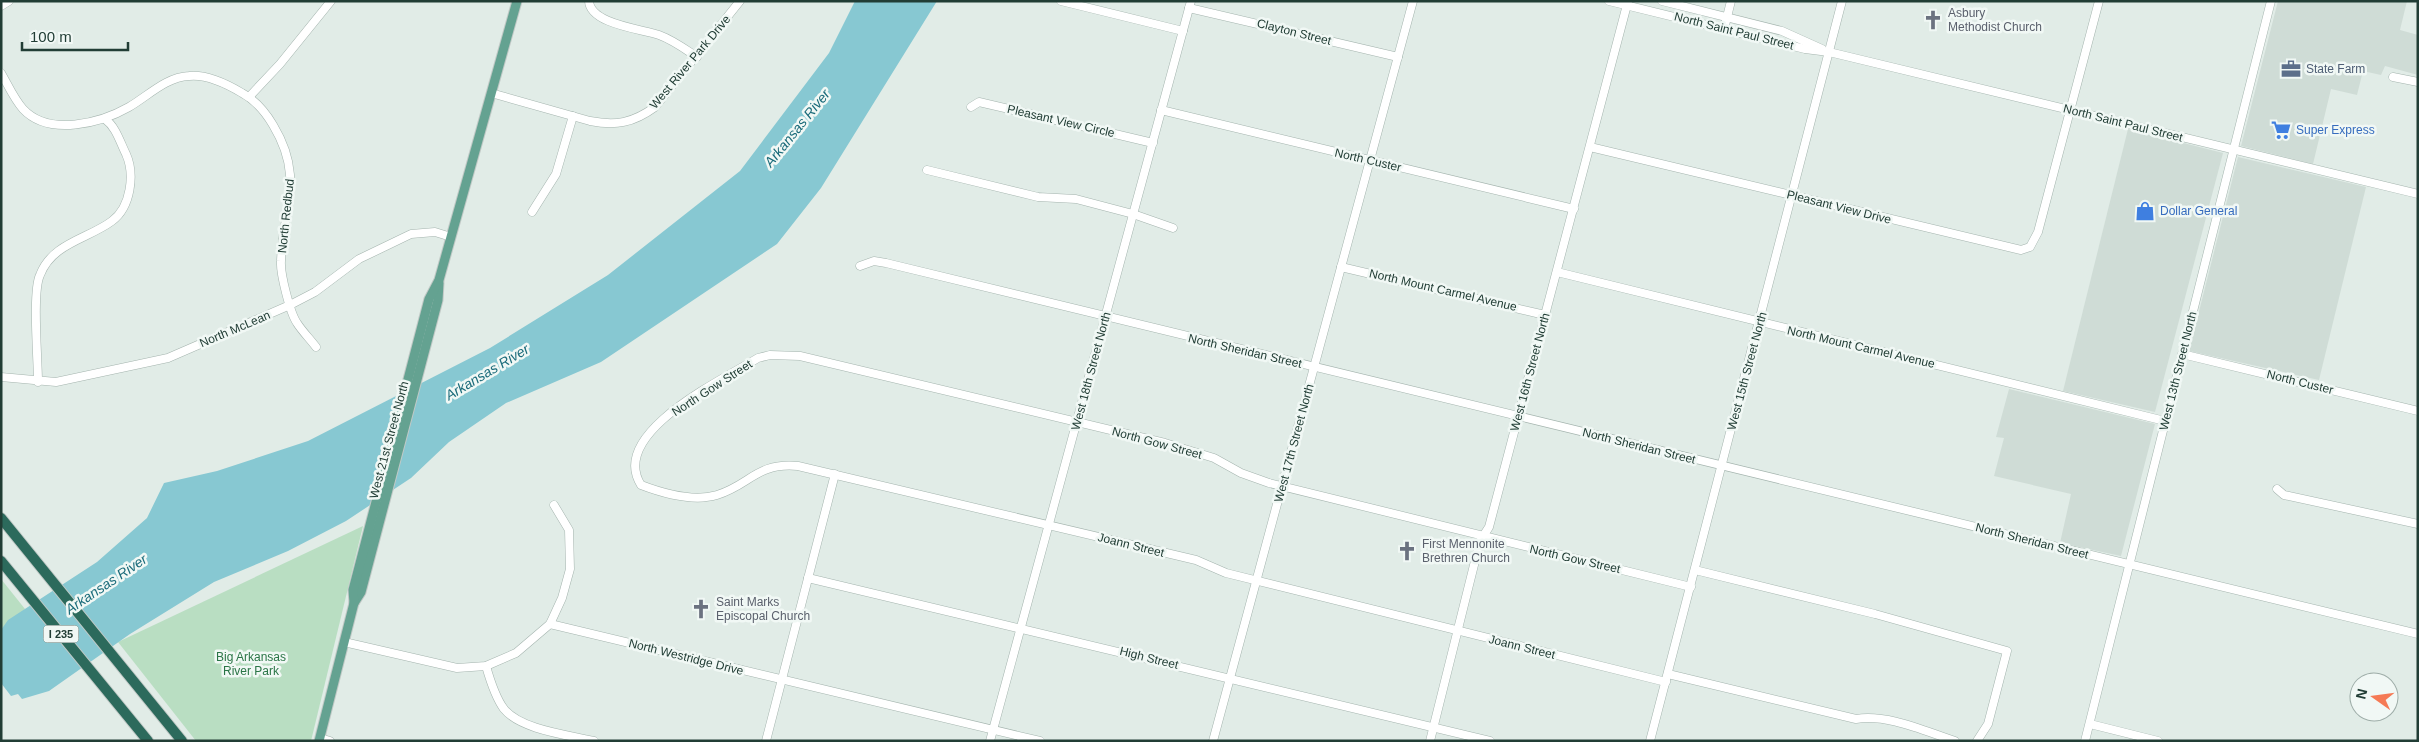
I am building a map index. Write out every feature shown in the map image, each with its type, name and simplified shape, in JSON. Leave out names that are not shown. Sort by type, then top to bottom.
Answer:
[{"type":"highway","name":"I 235","points":[[1,518],[182,741]]},
{"type":"highway","name":"I 235","points":[[1,561],[148,741]]},
{"type":"main road","name":"West 21st Street North","points":[[354,603],[353,590],[409,370],[429,299],[439,280],[517,1]]},
{"type":"main road","name":"West 21st Street North","points":[[320,740],[354,603],[361,592],[438,300],[439,280]]},
{"type":"street","points":[[1,6],[9,1]]},
{"type":"street","points":[[249,97],[280,64],[330,1]]},
{"type":"street","points":[[589,1],[592,12],[601,19],[660,36],[677,43],[696,58]]},
{"type":"street","name":"West River Park Drive","points":[[491,93],[573,116],[616,124],[641,118],[655,107],[740,1]]},
{"type":"street","points":[[1061,1],[1183,31]]},
{"type":"street","name":"West 17th Street North","points":[[1213,741],[1414,1]]},
{"type":"street","name":"North Saint Paul Street","points":[[1609,1],[1628,3],[1805,49],[1829,52],[2418,194]]},
{"type":"street","name":"North Saint Paul Street","points":[[1662,1],[1782,31],[1829,52]]},
{"type":"street","points":[[1724,29],[1731,1]]},
{"type":"street","name":"West 15th Street North","points":[[1650,741],[1794,196],[1842,1]]},
{"type":"street","name":"Pleasant View Drive","points":[[1590,147],[2020,250],[2030,247],[2034,241],[2071,111],[2099,1]]},
{"type":"street","name":"West 13th Street North","points":[[2085,741],[2271,1]]},
{"type":"street","name":"West 16th Street North","points":[[1430,741],[1483,537],[1489,528],[1628,3]]},
{"type":"street","name":"West 18th Street North","points":[[990,741],[1190,4]]},
{"type":"street","name":"Clayton Street","points":[[1190,4],[1398,57]]},
{"type":"street","name":"North Redbud","points":[[1,73],[24,109],[42,121],[72,124],[105,118],[129,107],[163,84],[189,76],[206,77],[226,84],[249,97],[273,126],[281,139],[291,168],[289,207],[280,263],[296,322],[316,347]]},
{"type":"street","points":[[2392,76],[2418,82]]},
{"type":"street","name":"Pleasant View Circle","points":[[971,107],[979,102],[1153,143]]},
{"type":"street","name":"North Custer","points":[[1162,110],[1574,210]]},
{"type":"street","points":[[532,212],[556,174],[573,116]]},
{"type":"street","points":[[38,382],[39,276],[52,256],[73,241],[113,220],[128,194],[131,177],[129,162],[116,132],[105,118]]},
{"type":"street","points":[[927,170],[1038,196],[1076,199],[1133,214],[1173,228]]},
{"type":"street","name":"North McLean","points":[[1,378],[56,382],[168,358],[290,305],[315,292],[359,260],[411,234],[434,232],[451,237]]},
{"type":"street","name":"North Sheridan Street","points":[[860,266],[874,261],[2418,634]]},
{"type":"street","name":"North Mount Carmel Avenue","points":[[1341,267],[1545,315]]},
{"type":"street","name":"North Mount Carmel Avenue","points":[[1557,272],[2165,422]]},
{"type":"street","name":"North Custer","points":[[2182,354],[2418,411]]},
{"type":"street","name":"North Gow Street","points":[[642,442],[655,425],[678,408],[758,358],[770,355],[800,356],[1165,443],[1214,458],[1241,473],[1282,487],[1691,587]]},
{"type":"street","name":"Joann Street","points":[[642,442],[634,463],[637,479],[641,485],[687,496],[717,495],[769,466],[798,466],[1196,560],[1226,573],[1458,631],[1856,719],[1884,719],[1955,741]]},
{"type":"street","points":[[766,741],[834,474]]},
{"type":"street","points":[[2277,489],[2284,495],[2418,524]]},
{"type":"street","points":[[344,642],[456,668],[486,666],[516,653],[550,624],[562,598],[570,569],[569,530],[554,505]]},
{"type":"street","points":[[1696,570],[1876,614],[2007,651],[1988,724],[1978,741]]},
{"type":"street","name":"High Street","points":[[808,578],[1021,627],[1490,741]]},
{"type":"street","name":"North Westridge Drive","points":[[550,624],[1040,741]]},
{"type":"street","points":[[486,666],[491,683],[506,711],[516,720],[594,741]]},
{"type":"street","points":[[2090,724],[2158,741]]},
{"type":"street","points":[[554,741],[556,732]]},
{"type":"street","points":[[320,740],[330,741]]},
{"type":"shaded area","points":[[2278,1],[2407,1],[2400,30],[2418,35],[2418,75],[2385,66],[2381,75],[2363,71],[2357,95],[2331,89],[2313,164],[2241,146]]},
{"type":"shaded area","points":[[2128,129],[2223,153],[2155,412],[2063,391]]},
{"type":"shaded area","points":[[2238,157],[2366,187],[2319,380],[2189,351]]},
{"type":"shaded area","points":[[2009,389],[2155,424],[2121,556],[2060,543],[2071,494],[1994,476],[2004,438],[1996,437]]},
{"type":"green space","name":"Big Arkansas River Park","points":[[363,526],[311,741],[196,741],[118,642]]},
{"type":"green space","points":[[1,579],[25,609],[1,633]]},
{"type":"water","name":"Arkansas River","points":[[855,1],[937,1],[821,188],[777,244],[601,362],[506,403],[449,442],[411,478],[346,521],[288,551],[214,582],[130,634],[49,691],[22,699],[18,694],[11,696],[1,683],[1,630],[8,620],[97,562],[147,518],[164,483],[217,471],[308,441],[490,348],[608,275],[740,171],[829,53]]},
{"type":"place","name":"Asbury Methodist Church","points":[[1933,20]]},
{"type":"place","name":"State Farm","points":[[2291,69]]},
{"type":"place","name":"Super Express","points":[[2281,130]]},
{"type":"place","name":"Dollar General","points":[[2145,211]]},
{"type":"place","name":"First Mennonite Brethren Church","points":[[1407,551]]},
{"type":"place","name":"Saint Marks Episcopal Church","points":[[701,609]]}]
